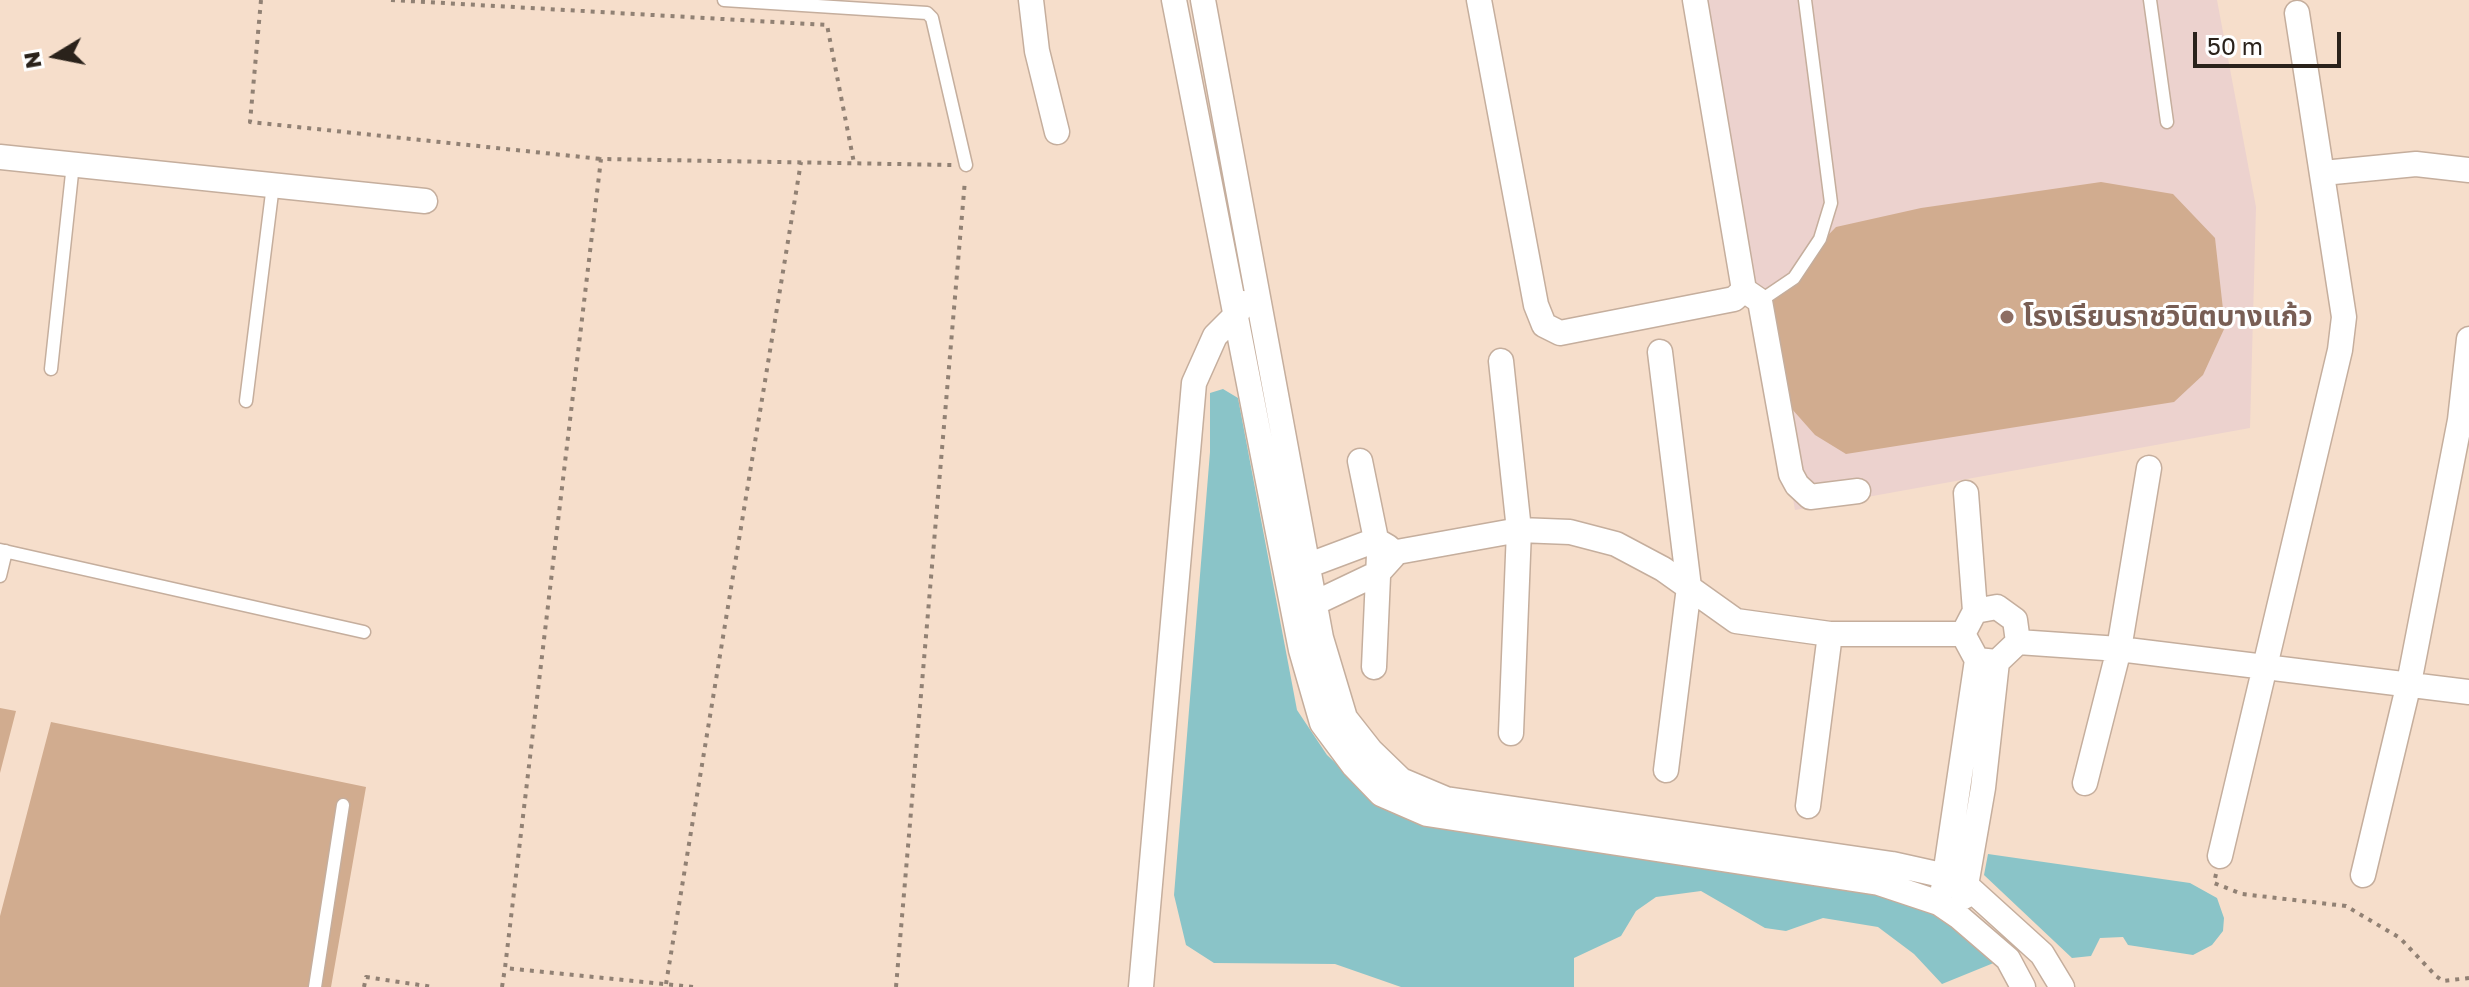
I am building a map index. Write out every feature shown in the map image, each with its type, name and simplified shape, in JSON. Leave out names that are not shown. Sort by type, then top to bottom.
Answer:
[{"type":"street","points":[[1031,0],[1037,51],[1057,132]]},
{"type":"street","points":[[1174,0],[1237,314],[1298,570]]},
{"type":"street","points":[[1203,0],[1256,277],[1322,723],[1354,766],[1381,794],[1427,814],[1892,864],[1957,881],[2042,954],[2059,980],[2026,987],[2008,959],[1949,910],[1879,883],[1631,836]]},
{"type":"street","points":[[1479,0],[1536,305],[1544,325],[1560,333],[1752,296]]},
{"type":"street","points":[[1695,0],[1752,296],[1791,474],[1810,497],[1858,491]]},
{"type":"street","points":[[2220,856],[2340,350],[2344,317],[2297,13]]},
{"type":"street","points":[[0,157],[425,201]]},
{"type":"street","points":[[2323,173],[2416,164],[2469,170]]},
{"type":"street","points":[[1159,987],[1143,976],[1194,383],[1215,336],[1237,314],[1256,277]]},
{"type":"street","points":[[2363,875],[2409,683],[2460,420],[2469,339]]},
{"type":"street","points":[[1660,352],[1689,587],[1666,770]]},
{"type":"street","points":[[1501,361],[1519,530],[1511,733]]},
{"type":"street","points":[[1360,461],[1386,546],[1378,573],[1374,667]]},
{"type":"street","points":[[2085,783],[2119,649],[2149,468]]},
{"type":"street","points":[[1963,634],[1975,611],[1966,493]]},
{"type":"street","points":[[1298,570],[1386,546],[1519,530],[1570,532],[1616,544],[1689,587],[1736,621],[1830,634],[1963,634],[1987,661],[1957,881],[1949,910]]},
{"type":"street","points":[[1304,604],[1378,573]]},
{"type":"street","points":[[1975,611],[1997,607],[2015,620],[2018,642]]},
{"type":"street","points":[[1808,806],[1830,634]]},
{"type":"street","points":[[1987,661],[2018,642],[2119,649],[2469,692]]},
{"type":"lane","points":[[724,0],[927,13],[932,18],[966,165]]},
{"type":"lane","points":[[1752,296],[1794,278],[1820,239],[1831,203],[1805,0]]},
{"type":"lane","points":[[2150,0],[2167,122]]},
{"type":"lane","points":[[51,369],[73,164]]},
{"type":"lane","points":[[246,401],[273,185]]},
{"type":"lane","points":[[0,576],[3,550],[364,632]]},
{"type":"lane","points":[[315,987],[343,805]]},
{"type":"path","points":[[261,0],[250,122],[601,159],[966,165],[896,987]]},
{"type":"path","points":[[391,0],[827,25],[854,163]]},
{"type":"path","points":[[502,987],[601,159]]},
{"type":"path","points":[[666,984],[801,162]]},
{"type":"path","points":[[2220,856],[2214,883],[2264,899],[2346,906],[2400,938],[2443,981],[2469,978]]},
{"type":"path","points":[[505,968],[693,987]]},
{"type":"path","points":[[364,987],[366,977],[433,987]]},
{"type":"shaded area","name":"โรงเรียนราชวินิตบางแก้ว","points":[[1704,0],[2217,0],[2256,207],[2250,428],[1795,510]]},
{"type":"shaded area","points":[[2101,182],[2173,194],[2215,238],[2225,327],[2203,375],[2174,402],[1846,454],[1815,435],[1776,391],[1771,294],[1836,227],[1921,208]]},
{"type":"shaded area","points":[[0,708],[16,711],[0,773]]},
{"type":"shaded area","points":[[51,722],[366,787],[331,987],[0,987],[0,916]]},
{"type":"water","points":[[1223,389],[1238,398],[1297,710],[1327,755],[1370,795],[1887,888],[1974,931],[1996,962],[1942,984],[1914,954],[1878,927],[1823,918],[1786,931],[1765,928],[1701,891],[1656,897],[1636,911],[1621,936],[1574,958],[1574,987],[1401,987],[1335,964],[1214,963],[1186,945],[1174,895],[1210,452],[1210,393]]},
{"type":"water","points":[[1988,854],[2190,883],[2217,898],[2224,918],[2223,931],[2212,945],[2193,955],[2128,945],[2123,937],[2100,938],[2091,956],[2072,958],[1984,875]]},
{"type":"place","name":"โรงเรียนราชวินิตบางแก้ว","points":[[2007,317]]}]
